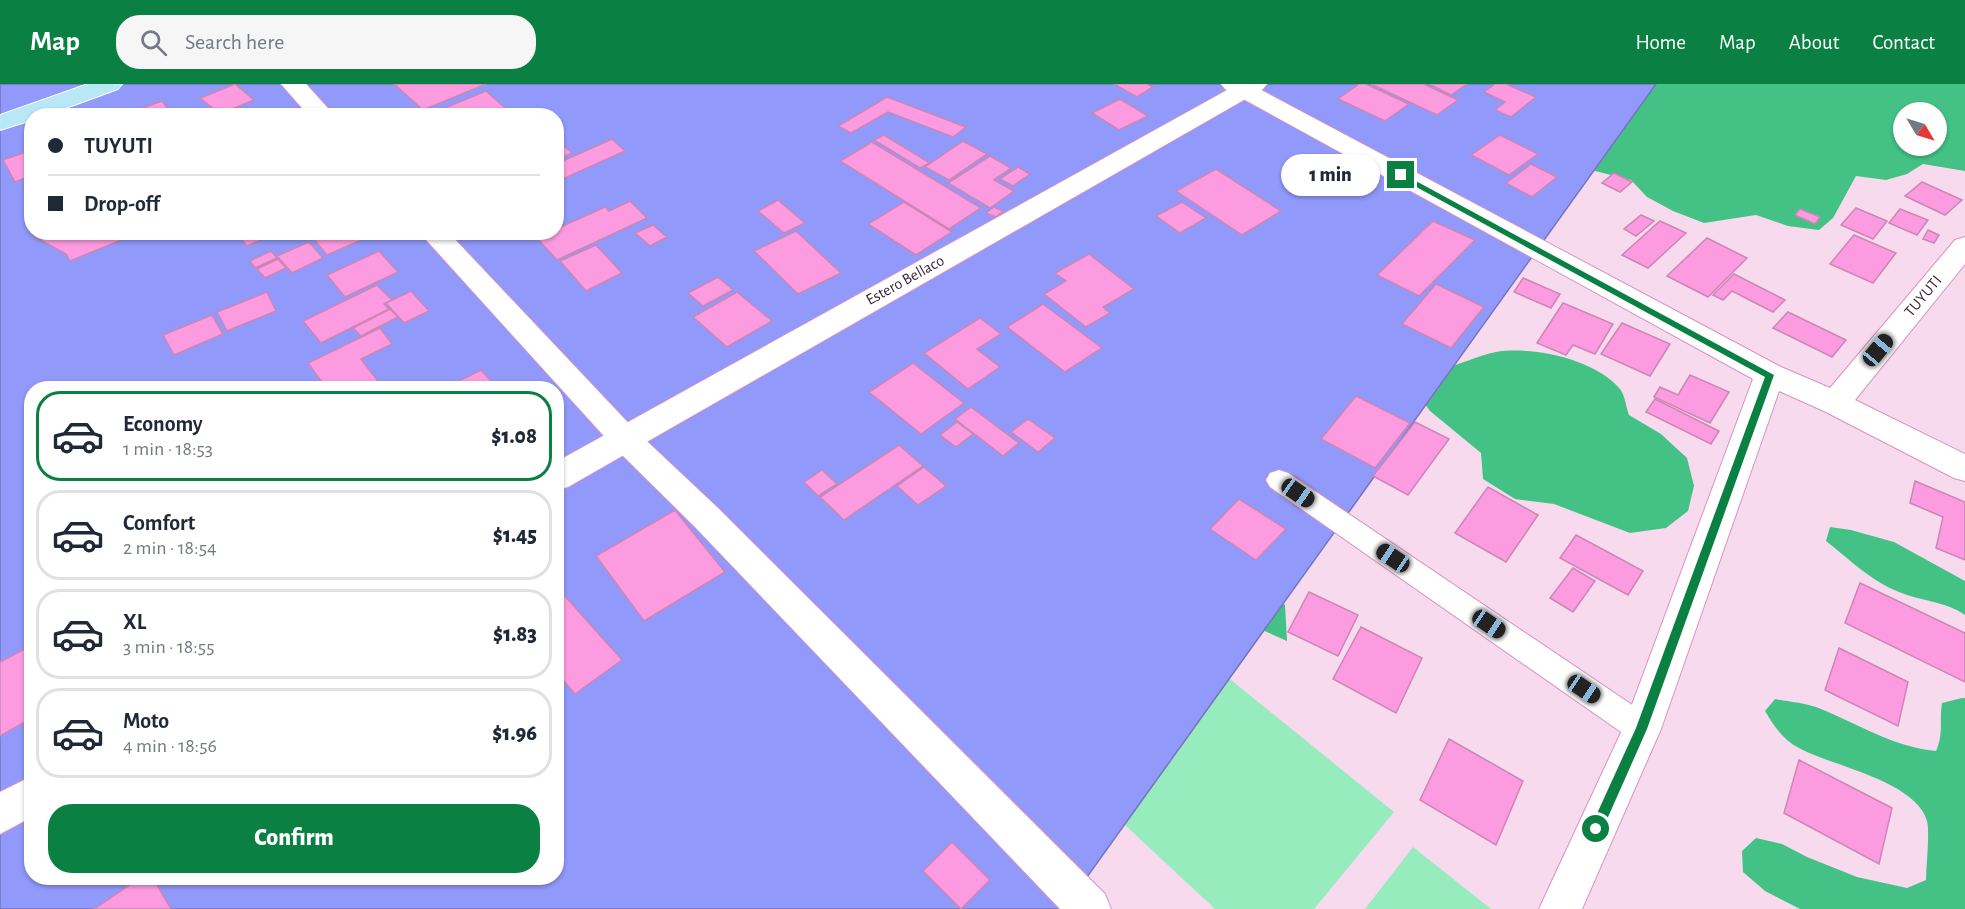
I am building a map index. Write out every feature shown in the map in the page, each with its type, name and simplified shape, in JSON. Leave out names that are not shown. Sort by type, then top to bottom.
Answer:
[{"type":"highway","points":[[42,108],[110,84]]},
{"type":"highway","points":[[0,123],[24,114]]},
{"type":"street","points":[[293,84],[316,108]]},
{"type":"street","points":[[1248,89],[1770,375],[1835,403],[1965,469]]},
{"type":"street","name":"Estero Bellaco","points":[[564,473],[1248,89]]},
{"type":"street","points":[[439,240],[624,438],[706,517],[1090,909]]},
{"type":"street","name":"TUYUTI","points":[[1835,403],[1965,246]]},
{"type":"street","points":[[1560,909],[1642,729],[1770,375]]},
{"type":"street","points":[[0,814],[24,800]]},
{"type":"lane","points":[[1279,480],[1642,729]]},
{"type":"green space","points":[[1543,84],[1965,84],[1965,171],[1923,164],[1907,174],[1886,180],[1856,176],[1833,218],[1819,230],[1788,226],[1756,215],[1704,223],[1673,211],[1647,197],[1631,180],[1571,165]]},
{"type":"green space","points":[[1141,211],[1192,229],[1249,229],[1278,234],[1302,226],[1357,227],[1380,242],[1384,258],[1383,276],[1370,295],[1374,317],[1386,333],[1404,350],[1424,362],[1443,367],[1489,353],[1527,351],[1562,357],[1595,370],[1620,389],[1629,415],[1661,434],[1687,458],[1694,486],[1688,511],[1666,528],[1630,533],[1554,504],[1515,499],[1483,479],[1481,453],[1430,411],[1414,389],[1391,366],[1328,375],[1285,408],[1272,430],[1269,454],[1216,525],[1232,553],[1261,575],[1285,605],[1287,641],[1251,625],[1211,634],[1088,635],[1040,678],[970,655],[924,623],[902,601],[917,538],[996,480],[1026,470],[1062,471],[1081,448],[1062,427],[1033,412],[1024,387],[1054,389],[1082,401],[1109,393],[1122,374],[1127,352],[1154,315],[1160,296],[1116,260],[1097,231]]},
{"type":"green space","points":[[1830,527],[1851,530],[1894,542],[1965,581],[1965,615],[1941,604],[1899,592],[1879,582],[1826,541]]},
{"type":"green space","points":[[1178,637],[1394,812],[1314,909],[1215,909],[1051,756]]},
{"type":"green space","points":[[1965,698],[1965,909],[1800,909],[1765,891],[1743,872],[1742,851],[1756,838],[1782,844],[1807,857],[1857,877],[1907,888],[1926,880],[1928,826],[1920,807],[1907,795],[1890,785],[1793,745],[1779,732],[1765,711],[1775,699],[1810,705],[1891,740],[1936,751],[1941,733],[1942,703]]},
{"type":"green space","points":[[1413,847],[1491,909],[1365,909]]},
{"type":"water","points":[[0,84],[1656,84],[1064,909],[0,909]]},
{"type":"building","points":[[235,84],[254,100],[235,108],[212,108],[200,98]]},
{"type":"building","points":[[394,84],[486,84],[428,108],[421,108]]},
{"type":"building","points":[[1114,84],[1147,84],[1153,87],[1137,97]]},
{"type":"building","points":[[1359,84],[1366,84],[1409,104],[1385,121],[1338,99]]},
{"type":"building","points":[[1371,84],[1424,84],[1458,100],[1437,115]]},
{"type":"building","points":[[1429,84],[1467,84],[1451,95]]},
{"type":"building","points":[[1495,84],[1506,84],[1536,97],[1511,117],[1495,110],[1505,102],[1484,92]]},
{"type":"building","points":[[486,91],[505,108],[445,108]]},
{"type":"building","points":[[887,97],[966,127],[953,137],[888,112],[851,133],[838,126]]},
{"type":"building","points":[[1120,99],[1148,116],[1119,130],[1092,113]]},
{"type":"building","points":[[162,101],[167,108],[143,108]]},
{"type":"building","points":[[884,135],[930,163],[920,168],[874,140]]},
{"type":"building","points":[[1500,135],[1538,154],[1509,175],[1471,155]]},
{"type":"building","points":[[612,139],[625,151],[564,178],[564,160]]},
{"type":"building","points":[[963,141],[987,154],[949,180],[925,167]]},
{"type":"building","points":[[872,142],[981,208],[949,229],[840,161]]},
{"type":"building","points":[[564,146],[572,153],[564,156]]},
{"type":"building","points":[[24,153],[24,178],[15,182],[3,160]]},
{"type":"building","points":[[990,156],[1011,168],[994,180],[1014,191],[990,208],[948,183]]},
{"type":"building","points":[[1531,164],[1557,177],[1532,197],[1506,183]]},
{"type":"building","points":[[1018,167],[1030,174],[1013,186],[1000,179]]},
{"type":"building","points":[[1216,169],[1281,211],[1242,235],[1176,191]]},
{"type":"building","points":[[1614,173],[1632,182],[1620,192],[1602,183]]},
{"type":"building","points":[[1922,182],[1962,200],[1945,215],[1905,196]]},
{"type":"building","points":[[778,200],[805,223],[784,233],[758,211]]},
{"type":"building","points":[[630,201],[647,218],[557,260],[539,240],[564,240],[564,225],[605,207],[609,211]]},
{"type":"building","points":[[904,202],[952,232],[916,255],[868,224]]},
{"type":"building","points":[[1182,202],[1206,218],[1180,233],[1156,216]]},
{"type":"building","points":[[994,207],[1003,211],[996,217],[986,213]]},
{"type":"building","points":[[1856,208],[1887,221],[1873,239],[1841,225]]},
{"type":"building","points":[[1800,209],[1820,217],[1815,224],[1795,215]]},
{"type":"building","points":[[1900,209],[1928,220],[1917,235],[1889,223]]},
{"type":"building","points":[[1641,215],[1654,221],[1636,236],[1624,229]]},
{"type":"building","points":[[1433,221],[1475,240],[1419,296],[1377,275]]},
{"type":"building","points":[[1660,221],[1686,233],[1648,268],[1622,255]]},
{"type":"building","points":[[653,225],[667,237],[650,246],[635,233]]},
{"type":"building","points":[[1928,230],[1939,235],[1934,243],[1923,239]]},
{"type":"building","points":[[796,231],[841,273],[798,294],[754,251]]},
{"type":"building","points":[[1854,235],[1896,253],[1873,283],[1830,264]]},
{"type":"building","points":[[1707,238],[1747,258],[1708,297],[1667,276]]},
{"type":"building","points":[[40,240],[121,240],[70,261],[66,254]]},
{"type":"building","points":[[242,240],[260,240],[247,246]]},
{"type":"building","points":[[315,240],[361,240],[327,255]]},
{"type":"building","points":[[309,242],[323,258],[292,273],[277,256]]},
{"type":"building","points":[[596,245],[622,273],[586,291],[560,261]]},
{"type":"building","points":[[271,251],[277,258],[255,268],[250,261]]},
{"type":"building","points":[[379,251],[398,272],[345,297],[327,275]]},
{"type":"building","points":[[1089,254],[1134,289],[1103,307],[1110,313],[1086,327],[1044,294],[1066,281],[1055,273]]},
{"type":"building","points":[[278,259],[286,268],[265,278],[257,269]]},
{"type":"building","points":[[1734,274],[1785,300],[1773,312],[1732,291],[1723,300],[1713,295]]},
{"type":"building","points":[[718,277],[733,290],[703,306],[688,293]]},
{"type":"building","points":[[1523,278],[1560,294],[1551,308],[1514,292]]},
{"type":"building","points":[[1436,284],[1484,307],[1451,348],[1402,324]]},
{"type":"building","points":[[377,285],[392,300],[384,304],[389,309],[321,343],[303,321]]},
{"type":"building","points":[[411,291],[429,311],[404,323],[386,303]]},
{"type":"building","points":[[267,292],[276,311],[227,331],[217,312]]},
{"type":"building","points":[[737,292],[772,321],[727,347],[693,317]]},
{"type":"building","points":[[1563,303],[1613,324],[1595,354],[1573,345],[1566,355],[1537,343]]},
{"type":"building","points":[[1043,304],[1102,348],[1065,372],[1007,327]]},
{"type":"building","points":[[390,309],[398,317],[361,336],[353,328]]},
{"type":"building","points":[[1788,312],[1846,340],[1832,357],[1773,328]]},
{"type":"building","points":[[212,315],[223,334],[174,355],[163,335]]},
{"type":"building","points":[[980,318],[1001,334],[977,349],[1000,367],[968,389],[924,353]]},
{"type":"building","points":[[1622,323],[1670,344],[1650,376],[1601,354]]},
{"type":"building","points":[[380,328],[392,344],[361,359],[378,381],[321,381],[308,363]]},
{"type":"building","points":[[913,363],[964,403],[921,434],[869,392]]},
{"type":"building","points":[[481,370],[491,381],[459,381]]},
{"type":"building","points":[[1690,375],[1729,392],[1710,423],[1654,397],[1660,387],[1678,395]]},
{"type":"building","points":[[1356,396],[1410,423],[1375,468],[1321,439]]},
{"type":"building","points":[[1655,399],[1719,431],[1711,444],[1646,412]]},
{"type":"building","points":[[971,407],[1019,443],[1003,456],[955,419]]},
{"type":"building","points":[[1028,419],[1055,438],[1038,452],[1011,432]]},
{"type":"building","points":[[957,422],[973,434],[956,447],[940,435]]},
{"type":"building","points":[[1415,422],[1449,439],[1408,495],[1373,476]]},
{"type":"building","points":[[899,445],[923,466],[844,520],[820,497]]},
{"type":"building","points":[[924,467],[946,486],[918,505],[897,486]]},
{"type":"building","points":[[822,470],[837,484],[818,496],[804,482]]},
{"type":"building","points":[[1915,481],[1965,502],[1965,560],[1936,548],[1943,517],[1910,503]]},
{"type":"building","points":[[1488,487],[1538,515],[1506,562],[1455,533]]},
{"type":"building","points":[[1239,499],[1286,529],[1256,560],[1210,529]]},
{"type":"building","points":[[675,510],[725,572],[644,621],[596,556]]},
{"type":"building","points":[[1576,535],[1643,571],[1628,595],[1560,558]]},
{"type":"building","points":[[1573,568],[1595,581],[1573,612],[1550,598]]},
{"type":"building","points":[[1860,583],[1965,633],[1965,682],[1845,623]]},
{"type":"building","points":[[1309,592],[1358,615],[1338,656],[1288,632]]},
{"type":"building","points":[[564,595],[622,660],[575,694],[564,681]]},
{"type":"building","points":[[1361,627],[1422,658],[1396,713],[1333,679]]},
{"type":"building","points":[[1839,648],[1908,682],[1898,726],[1825,690]]},
{"type":"building","points":[[24,649],[24,722],[0,736],[0,662]]},
{"type":"building","points":[[1449,739],[1523,781],[1496,845],[1420,800]]},
{"type":"building","points":[[1799,760],[1892,808],[1879,864],[1784,813]]},
{"type":"building","points":[[952,842],[990,880],[961,909],[923,871]]},
{"type":"building","points":[[130,885],[157,885],[171,909],[94,909]]},
{"type":"route","points":[[1401,175],[1770,375],[1642,729],[1596,829]]}]
